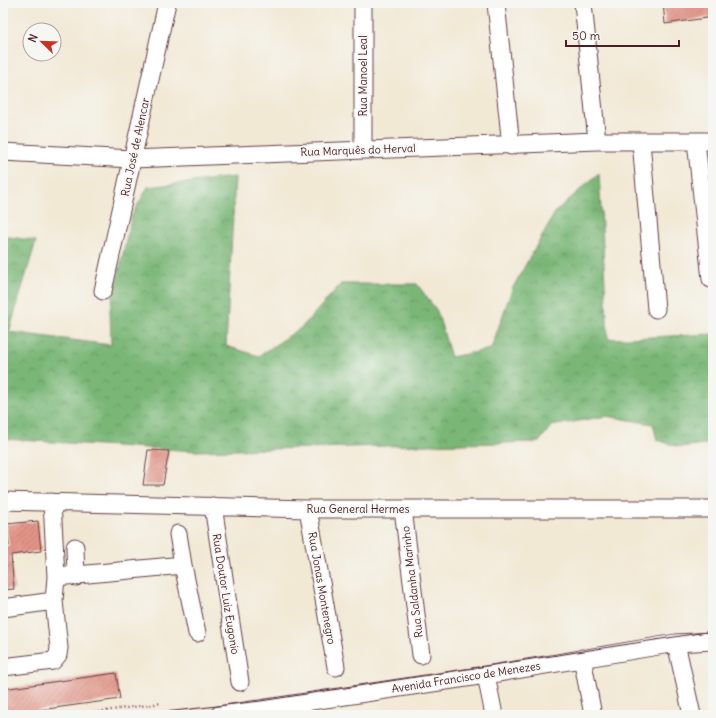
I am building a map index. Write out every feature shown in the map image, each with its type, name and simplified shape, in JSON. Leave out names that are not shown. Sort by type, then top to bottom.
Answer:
[{"type":"street","name":"Rua José de Alencar","points":[[103,291],[167,3]]},
{"type":"street","name":"Rua Manoel Leal","points":[[363,3],[363,149]]},
{"type":"street","points":[[496,3],[511,146]]},
{"type":"street","points":[[583,3],[597,141]]},
{"type":"street","name":"Rua Marquês do Herval","points":[[3,152],[132,159],[363,149],[511,146],[597,141],[642,148],[696,147],[713,141]]},
{"type":"street","points":[[696,147],[711,278]]},
{"type":"street","points":[[642,148],[656,309]]},
{"type":"street","name":"Rua General Hermes","points":[[3,501],[308,509],[713,509]]},
{"type":"street","points":[[3,667],[53,661],[58,655],[59,648],[54,601],[56,577],[52,502]]},
{"type":"street","name":"Rua Doutor Luiz Eugonio","points":[[212,506],[240,682]]},
{"type":"street","name":"Rua Jonas Montenegro","points":[[308,509],[336,667]]},
{"type":"street","name":"Rua Saldanha Marinho","points":[[403,509],[420,655]]},
{"type":"street","points":[[178,534],[197,633]]},
{"type":"street","points":[[75,546],[76,577]]},
{"type":"street","points":[[56,577],[76,577],[183,565]]},
{"type":"street","points":[[3,608],[54,601]]},
{"type":"street","name":"Avenida Francisco de Menezes","points":[[226,714],[486,675],[676,643],[713,641]]},
{"type":"street","points":[[676,643],[692,715]]},
{"type":"street","points":[[582,658],[592,715]]},
{"type":"street","points":[[486,675],[494,715]]},
{"type":"path","points":[[75,715],[162,702]]},
{"type":"green space","points":[[599,173],[608,339],[713,334],[713,443],[680,447],[657,440],[653,424],[606,416],[551,426],[539,442],[196,451],[3,439],[3,236],[36,241],[9,332],[111,345],[110,310],[132,215],[148,187],[235,177],[226,346],[259,356],[302,327],[341,284],[417,284],[437,311],[451,357],[491,349],[512,289],[556,211]]},
{"type":"building","points":[[663,3],[713,3],[713,17],[665,24]]},
{"type":"building","points":[[148,450],[169,451],[163,485],[143,485]]},
{"type":"building","points":[[38,521],[41,551],[11,555],[14,589],[3,590],[3,546],[9,546],[6,524]]},
{"type":"building","points":[[116,673],[120,699],[3,715],[3,689]]},
{"type":"tram line","points":[[139,715],[261,701],[713,631]]}]
